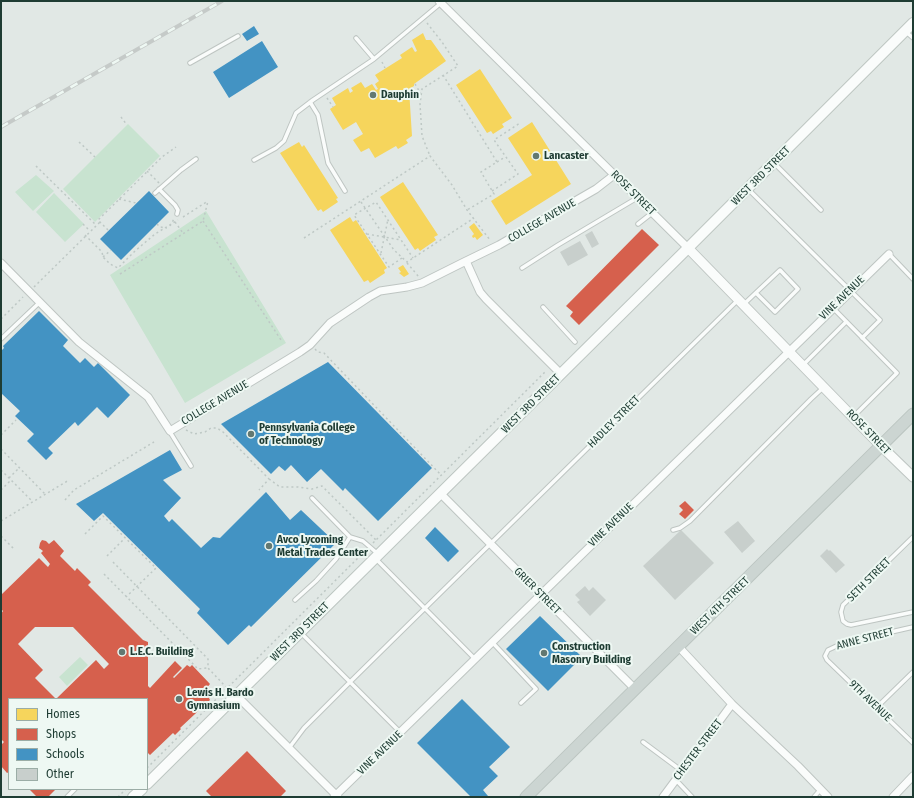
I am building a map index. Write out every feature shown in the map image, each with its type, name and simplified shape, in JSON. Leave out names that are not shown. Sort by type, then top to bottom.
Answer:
[{"type":"main road","name":"WEST 3RD STREET","points":[[148,783],[913,23]]},
{"type":"main road","name":"WEST 4TH STREET","points":[[526,797],[913,414]]},
{"type":"street","name":"ROSE STREET","points":[[440,2],[688,248],[913,477]]},
{"type":"street","name":"COLLEGE AVENUE","points":[[1,263],[79,342],[148,397],[170,431],[300,352],[310,345],[330,323],[369,297],[380,291],[422,283],[499,246],[596,189],[614,175]]},
{"type":"street","name":"VINE AVENUE","points":[[336,796],[540,594],[888,254]]},
{"type":"street","points":[[466,261],[483,296],[560,374]]},
{"type":"street","name":"GRIER STREET","points":[[440,493],[635,689]]},
{"type":"street","points":[[678,646],[732,704],[798,766],[828,797]]},
{"type":"street","points":[[236,695],[336,796]]},
{"type":"street","name":"CHESTER STREET","points":[[663,797],[732,704]]},
{"type":"street","points":[[893,797],[913,776]]},
{"type":"lane","points":[[254,160],[276,148],[284,141],[294,116],[310,102],[374,59],[440,2]]},
{"type":"lane","points":[[905,31],[913,38]]},
{"type":"lane","points":[[190,63],[238,36]]},
{"type":"lane","points":[[356,38],[374,59]]},
{"type":"lane","points":[[310,102],[318,115],[328,163],[345,191]]},
{"type":"lane","points":[[155,193],[196,159]]},
{"type":"lane","points":[[774,162],[821,210]]},
{"type":"lane","points":[[161,188],[175,205],[178,210],[177,214]]},
{"type":"lane","points":[[748,188],[880,320],[862,338]]},
{"type":"lane","points":[[522,268],[637,198]]},
{"type":"lane","points":[[638,224],[652,213]]},
{"type":"lane","points":[[888,254],[913,279]]},
{"type":"lane","name":"HADLEY STREET","points":[[289,748],[304,728],[490,544],[741,303],[756,293],[780,270],[798,289],[775,312],[756,293]]},
{"type":"lane","points":[[1,339],[40,302]]},
{"type":"lane","points":[[543,307],[575,342]]},
{"type":"lane","points":[[832,308],[897,373],[853,417]]},
{"type":"lane","points":[[802,365],[846,322]]},
{"type":"lane","points":[[672,530],[680,528],[690,521],[824,387]]},
{"type":"lane","points":[[170,431],[191,466]]},
{"type":"lane","points":[[312,498],[350,537],[363,541],[370,546],[376,557],[425,609],[476,659]]},
{"type":"lane","points":[[295,600],[316,581],[336,559],[350,537]]},
{"type":"lane","name":"SETH STREET","points":[[851,625],[847,624],[841,616],[843,605],[913,537]]},
{"type":"lane","name":"ANNE STREET","points":[[851,625],[913,612]]},
{"type":"lane","name":"ANNE STREET","points":[[827,660],[825,656],[828,650],[838,644],[913,627]]},
{"type":"lane","points":[[300,632],[401,732]]},
{"type":"lane","points":[[492,642],[536,689],[521,703]]},
{"type":"lane","name":"9TH AVENUE","points":[[827,660],[913,743]]},
{"type":"lane","points":[[876,708],[913,672]]},
{"type":"lane","points":[[643,742],[682,771]]},
{"type":"lane","points":[[676,780],[692,797]]},
{"type":"lane","points":[[814,797],[821,790]]},
{"type":"path","points":[[423,18],[442,42],[458,66],[422,89],[420,104],[422,136],[430,156],[452,185],[467,210],[490,240]]},
{"type":"path","points":[[382,62],[386,68]]},
{"type":"path","points":[[443,75],[497,162]]},
{"type":"path","points":[[415,84],[421,94]]},
{"type":"path","points":[[327,98],[333,107]]},
{"type":"path","points":[[121,117],[127,125]]},
{"type":"path","points":[[492,191],[518,174],[494,140],[520,123]]},
{"type":"path","points":[[79,142],[95,157]]},
{"type":"path","points":[[108,230],[98,220],[147,171],[162,157],[176,147]]},
{"type":"path","points":[[304,238],[430,156]]},
{"type":"path","points":[[467,210],[494,194],[481,172],[505,157]]},
{"type":"path","points":[[36,166],[96,225]]},
{"type":"path","points":[[147,171],[161,188]]},
{"type":"path","points":[[119,199],[136,203]]},
{"type":"path","points":[[85,236],[102,252],[103,257],[110,264],[118,268],[135,251],[156,234],[168,228],[208,201],[203,221],[120,274]]},
{"type":"path","points":[[361,201],[394,250],[407,262],[418,277]]},
{"type":"path","points":[[402,258],[389,267],[354,215],[376,202],[413,258]]},
{"type":"path","points":[[168,228],[177,214]]},
{"type":"path","points":[[407,262],[474,218]]},
{"type":"path","points":[[380,254],[388,219]]},
{"type":"path","points":[[203,221],[281,340]]},
{"type":"path","points":[[34,287],[100,222]]},
{"type":"path","points":[[175,222],[183,234]]},
{"type":"path","points":[[83,224],[90,231]]},
{"type":"path","points":[[157,224],[160,227],[168,228]]},
{"type":"path","points":[[367,234],[401,240]]},
{"type":"path","points":[[103,257],[111,250]]},
{"type":"path","points":[[1,319],[25,296]]},
{"type":"path","points":[[315,349],[318,352],[324,353],[441,475]]},
{"type":"path","points":[[148,767],[551,365]]},
{"type":"path","points":[[1,435],[16,420]]},
{"type":"path","points":[[184,429],[194,434],[205,432],[210,428],[217,428],[223,432],[269,479],[280,486],[312,489],[322,486],[376,540]]},
{"type":"path","points":[[65,500],[74,490],[154,442]]},
{"type":"path","points":[[1,449],[46,494]]},
{"type":"path","points":[[9,478],[19,468]]},
{"type":"path","points":[[1,470],[33,502]]},
{"type":"path","points":[[259,490],[269,479]]},
{"type":"path","points":[[1,490],[11,480]]},
{"type":"path","points":[[1,521],[69,480]]},
{"type":"path","points":[[85,534],[103,516],[156,568],[126,597]]},
{"type":"path","points":[[1,536],[15,550]]},
{"type":"path","points":[[107,556],[125,538]]},
{"type":"path","points":[[113,562],[208,658],[208,668],[227,688]]},
{"type":"path","points":[[104,574],[198,669],[208,668]]},
{"type":"green space","points":[[128,124],[160,156],[95,222],[63,189]]},
{"type":"green space","points":[[36,175],[54,191],[33,211],[15,192]]},
{"type":"green space","points":[[54,193],[84,224],[65,242],[36,212]]},
{"type":"green space","points":[[206,211],[286,343],[185,403],[110,275]]},
{"type":"green space","points":[[80,657],[88,665],[67,686],[59,677]]},
{"type":"building: Homes","name":"Dauphin","points":[[423,33],[426,40],[431,40],[446,61],[409,89],[412,136],[406,140],[408,143],[398,149],[396,146],[375,158],[369,148],[361,152],[353,140],[363,134],[356,122],[343,130],[330,109],[336,105],[332,98],[348,88],[350,93],[353,91],[351,88],[361,82],[365,88],[372,84],[376,90],[378,89],[375,84],[379,81],[375,75],[402,58],[400,55],[412,47],[415,52],[417,51],[412,40]]},
{"type":"building: Homes","points":[[480,69],[512,118],[502,124],[504,127],[493,134],[491,131],[487,133],[456,85]]},
{"type":"building: Homes","name":"Lancaster","points":[[532,122],[571,184],[506,225],[491,201],[532,175],[508,138]]},
{"type":"building: Homes","points":[[299,142],[302,147],[304,145],[338,198],[336,199],[338,202],[323,212],[321,209],[318,211],[280,153]]},
{"type":"building: Homes","points":[[403,182],[438,235],[434,237],[436,240],[420,251],[418,248],[415,250],[380,197]]},
{"type":"building: Homes","points":[[350,217],[353,222],[356,220],[387,268],[384,270],[385,273],[370,283],[368,280],[364,282],[330,230]]},
{"type":"building: Homes","points":[[474,223],[483,235],[477,240],[475,237],[473,238],[472,236],[474,234],[469,227]]},
{"type":"building: Homes","points":[[403,265],[409,274],[404,277],[399,273],[401,272],[398,268]]},
{"type":"building: Shops","points":[[642,229],[659,245],[579,325],[570,316],[573,312],[566,306]]},
{"type":"building: Shops","points":[[685,501],[694,510],[685,519],[679,514],[683,510],[679,506]]},
{"type":"building: Shops","name":"L.E.C. Building","points":[[42,540],[49,544],[54,540],[64,551],[60,556],[75,571],[77,568],[91,582],[88,585],[143,640],[148,642],[148,686],[150,688],[175,661],[182,668],[173,677],[174,678],[187,665],[190,667],[192,665],[210,684],[204,692],[209,688],[214,693],[209,698],[210,700],[180,728],[181,729],[175,735],[173,733],[150,755],[148,753],[148,698],[57,698],[96,660],[104,669],[109,664],[73,627],[35,627],[18,644],[43,670],[35,678],[55,698],[8,698],[8,772],[1,766],[1,745],[4,742],[1,739],[1,614],[3,611],[1,609],[1,595],[39,558],[48,567],[50,564],[41,553],[43,551],[39,548]]},
{"type":"building: Shops","points":[[247,751],[286,791],[280,797],[212,797],[206,791]]},
{"type":"building: Shops","points":[[30,790],[55,790],[48,797],[37,797]]},
{"type":"building: Schools","points":[[254,26],[259,34],[247,41],[242,34]]},
{"type":"building: Schools","points":[[262,41],[278,67],[229,98],[213,72]]},
{"type":"building: Schools","points":[[149,191],[169,212],[121,260],[100,239]]},
{"type":"building: Schools","points":[[39,311],[68,340],[63,346],[80,363],[85,358],[94,367],[98,363],[130,395],[108,418],[97,407],[78,426],[75,422],[48,448],[53,453],[46,460],[27,441],[34,434],[15,416],[20,411],[1,393],[1,351],[4,348],[3,346]]},
{"type":"building: Schools","points":[[328,362],[432,468],[378,521],[345,488],[343,491],[321,469],[307,482],[291,465],[285,471],[279,466],[271,474],[221,424]]},
{"type":"building: Schools","name":"Avco Lycoming Metal Trades Center","points":[[170,450],[182,470],[163,480],[181,498],[164,516],[169,522],[172,519],[201,548],[213,537],[220,538],[266,492],[290,520],[301,510],[336,543],[251,627],[249,625],[228,645],[197,613],[200,609],[103,513],[94,521],[76,504]]},
{"type":"building: Schools","points":[[435,527],[459,551],[448,562],[425,538]]},
{"type":"building: Schools","name":"Construction Masonry Building","points":[[540,616],[582,657],[548,691],[506,649]]},
{"type":"building: Schools","points":[[462,699],[510,747],[489,767],[498,776],[483,790],[488,796],[487,797],[471,797],[417,743]]},
{"type":"building: Other","points":[[592,231],[599,244],[592,248],[585,235]]},
{"type":"building: Other","points":[[580,241],[588,255],[568,266],[560,252]]},
{"type":"building: Other","points":[[738,521],[755,541],[742,553],[724,532]]},
{"type":"building: Other","points":[[681,530],[714,563],[675,600],[643,566]]},
{"type":"building: Other","points":[[827,549],[829,551],[830,550],[845,565],[836,573],[820,556]]},
{"type":"building: Other","points":[[585,586],[589,591],[593,587],[606,600],[590,616],[577,602],[580,600],[575,595]]},
{"type":"railway","points":[[1,127],[222,1]]},
{"type":"place","name":"Dauphin","points":[[373,95]]},
{"type":"place","name":"Lancaster","points":[[536,156]]},
{"type":"place","name":"Pennsylvania College of Technology","points":[[251,434]]},
{"type":"place","name":"Avco Lycoming Metal Trades Center","points":[[269,546]]},
{"type":"place","name":"L.E.C. Building","points":[[122,652]]},
{"type":"place","name":"Construction Masonry Building","points":[[544,653]]},
{"type":"place","name":"Lewis H. Bardo Gymnasium","points":[[179,699]]}]
